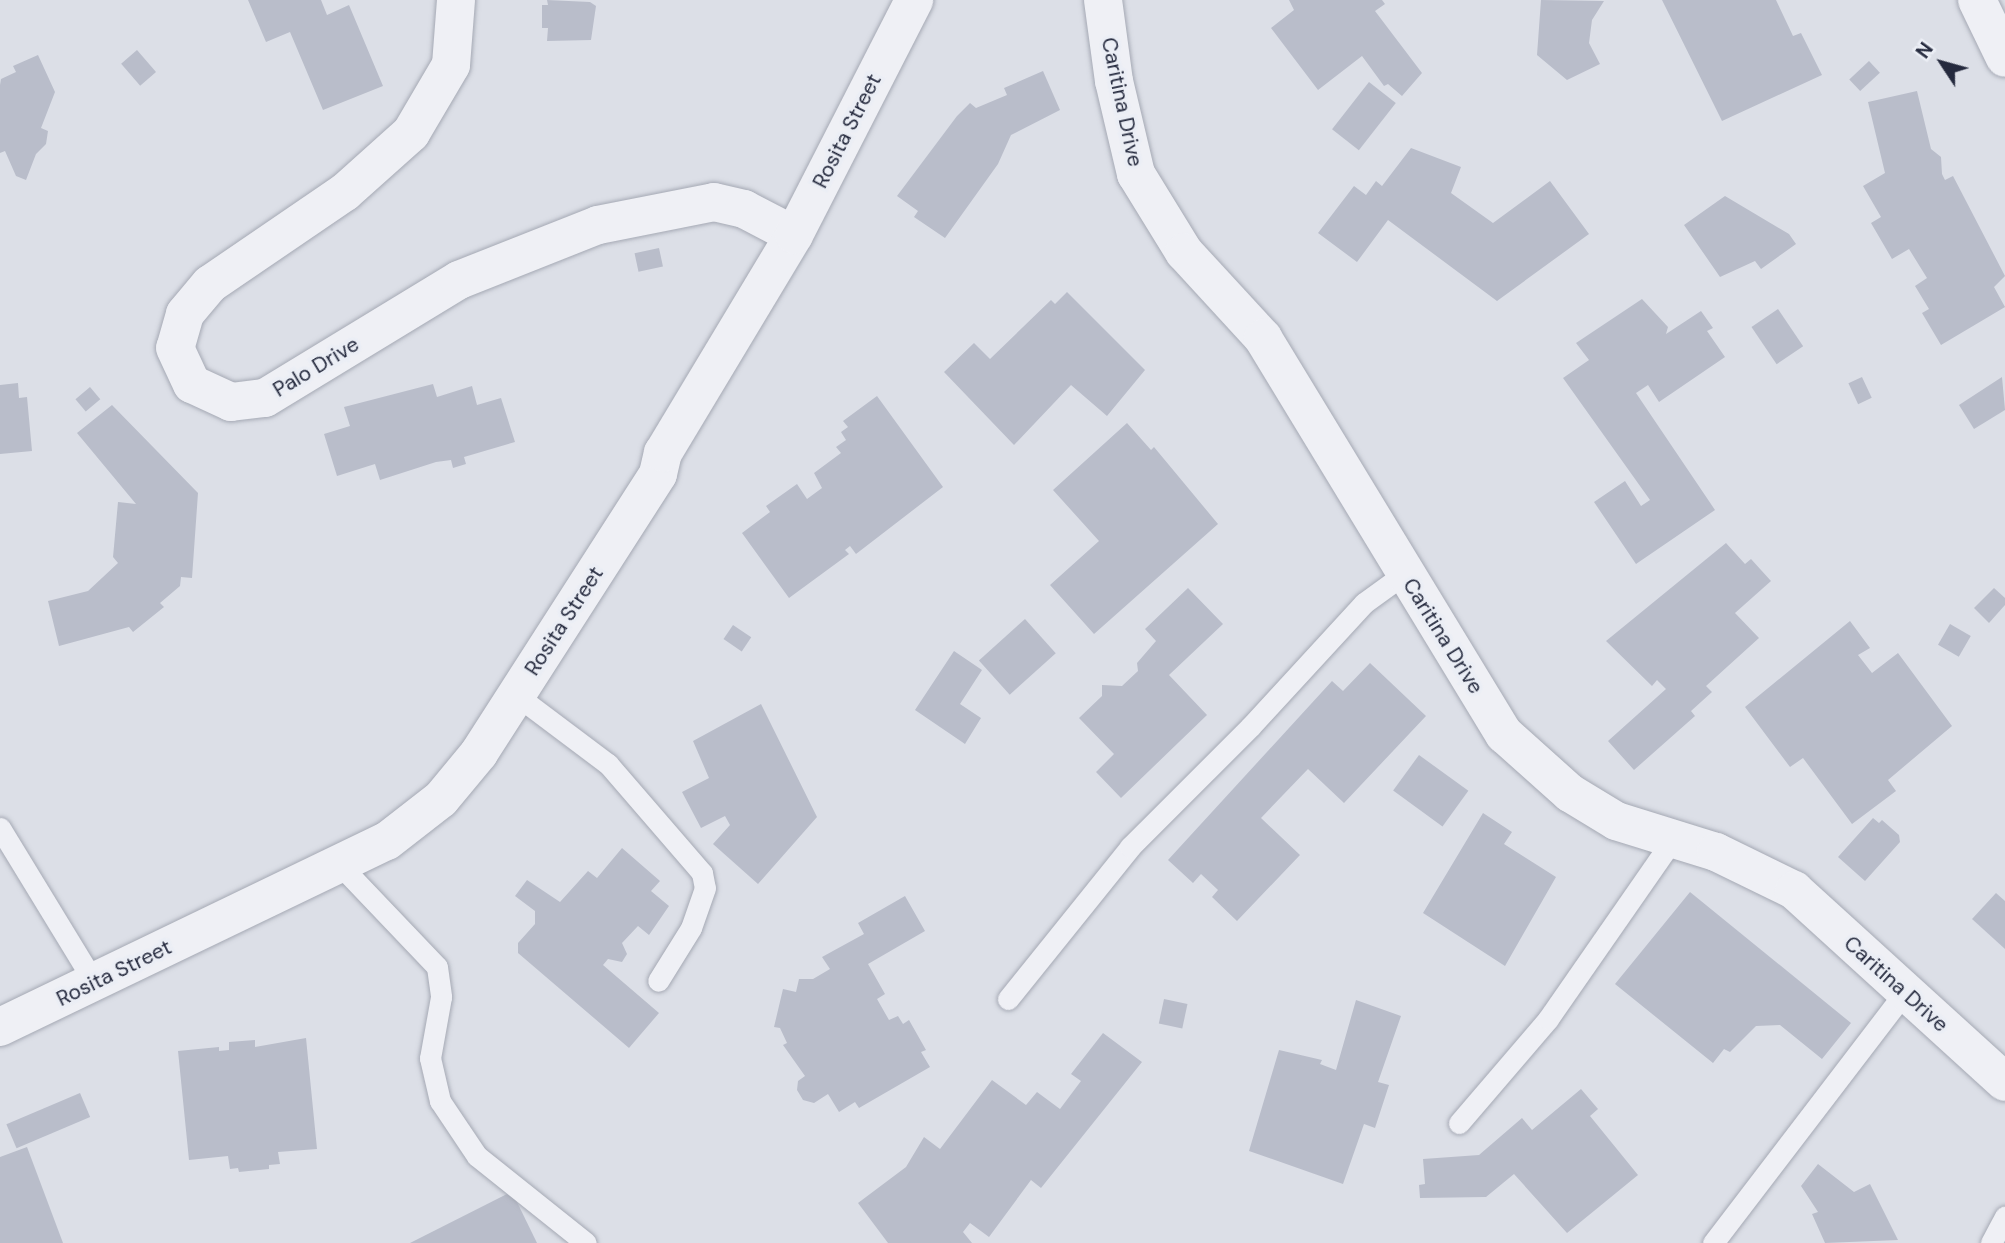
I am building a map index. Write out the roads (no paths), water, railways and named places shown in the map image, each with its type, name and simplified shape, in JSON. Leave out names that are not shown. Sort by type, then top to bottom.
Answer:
[{"type":"street","name":"Palo Drive","points":[[456,0],[451,65],[411,133],[345,192],[210,284],[185,314],[175,348],[192,384],[231,402],[265,398],[459,280],[598,225],[714,202],[744,209],[794,234]]},
{"type":"street","name":"Rosita Street","points":[[0,1027],[387,841],[441,799],[479,753],[658,474],[663,453],[794,234],[914,0]]},
{"type":"street","name":"Caritina Drive","points":[[1103,0],[1114,81],[1136,174],[1184,252],[1263,338],[1504,734],[1570,793],[1616,821],[1716,852],[1794,890],[1904,993],[2005,1082]]},
{"type":"street","points":[[1977,0],[2005,58]]},
{"type":"lane","points":[[1008,999],[1130,847],[1250,727],[1364,603],[1404,573]]},
{"type":"lane","points":[[516,695],[608,764],[702,873],[705,888],[691,929],[658,981]]},
{"type":"lane","points":[[0,828],[94,982]]},
{"type":"lane","points":[[1459,1122],[1548,1019],[1674,839]]},
{"type":"lane","points":[[339,864],[437,967],[441,997],[431,1076],[447,1112],[477,1156],[586,1243]]},
{"type":"lane","points":[[1713,1243],[1904,993]]},
{"type":"lane","points":[[1991,1243],[2005,1217]]}]
